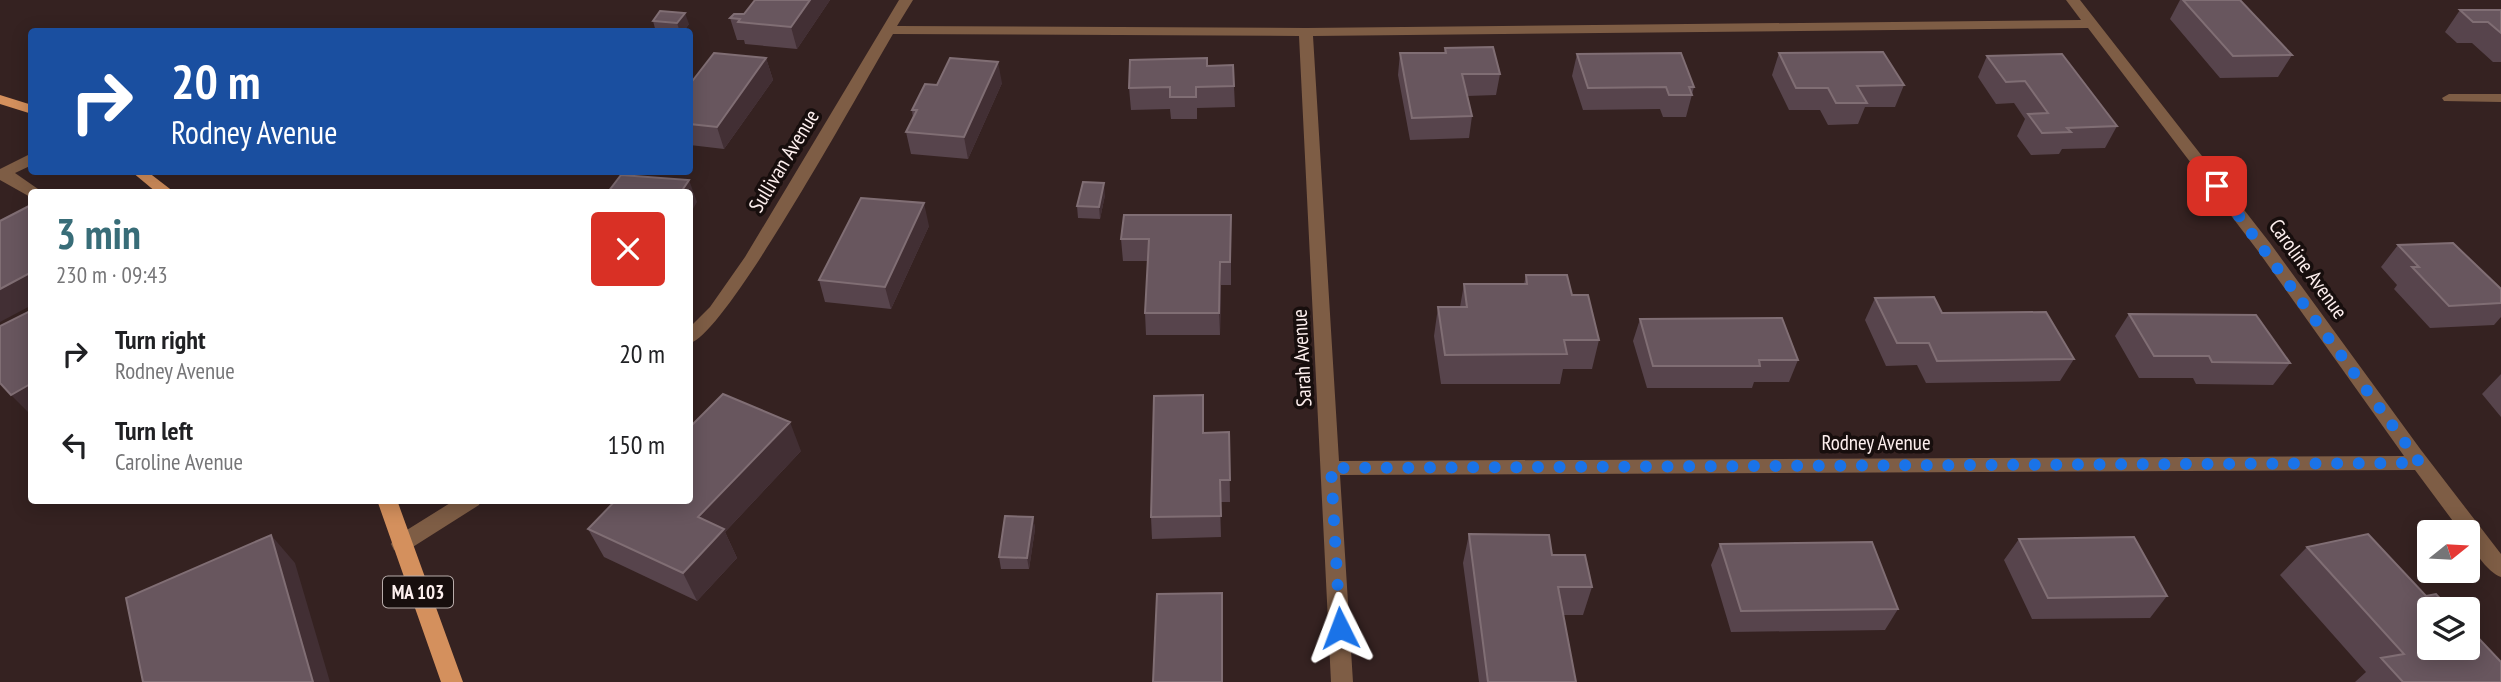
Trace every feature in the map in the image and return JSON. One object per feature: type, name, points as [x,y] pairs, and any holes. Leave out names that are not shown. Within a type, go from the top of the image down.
[{"type":"main road","points":[[0,99],[28,109]]},
{"type":"main road","points":[[143,175],[162,189]]},
{"type":"main road","name":"MA 103","points":[[388,504],[452,682]]},
{"type":"street","name":"Sullivan Avenue","points":[[693,334],[716,311],[751,261],[906,0]]},
{"type":"street","name":"Caroline Avenue","points":[[2073,0],[2264,247],[2420,463],[2501,569]]},
{"type":"street","points":[[888,30],[1306,32],[2092,24]]},
{"type":"street","name":"Sarah Avenue","points":[[1306,32],[1342,682]]},
{"type":"street","points":[[2449,98],[2501,98]]},
{"type":"street","points":[[2,174],[28,161]]},
{"type":"street","points":[[2,174],[28,190]]},
{"type":"street","name":"Rodney Avenue","points":[[1331,468],[2420,463]]},
{"type":"street","points":[[401,544],[466,504]]},
{"type":"building","points":[[755,0],[810,0],[791,27],[738,22],[740,19],[730,18],[734,14],[744,14]]},
{"type":"building","points":[[2183,0],[2240,0],[2292,55],[2233,56]]},
{"type":"building","points":[[2460,10],[2501,10],[2501,33],[2488,22],[2473,22]]},
{"type":"building","points":[[660,11],[685,13],[677,23],[653,21]]},
{"type":"building","points":[[1493,47],[1500,74],[1462,74],[1472,116],[1412,118],[1400,53],[1446,53],[1445,48]]},
{"type":"building","points":[[1883,52],[1904,85],[1857,86],[1867,103],[1836,103],[1828,88],[1796,88],[1779,53]]},
{"type":"building","points":[[714,53],[766,58],[717,127],[693,124],[693,80]]},
{"type":"building","points":[[1681,53],[1694,87],[1689,87],[1692,95],[1669,95],[1666,87],[1588,88],[1577,54]]},
{"type":"building","points":[[2062,54],[2117,126],[2067,128],[2071,132],[2042,133],[2028,114],[2048,113],[2025,81],[2006,82],[1987,56]]},
{"type":"building","points":[[950,58],[998,62],[964,137],[906,132],[917,110],[912,110],[925,84],[937,85]]},
{"type":"building","points":[[1207,58],[1207,66],[1233,65],[1234,86],[1196,87],[1196,97],[1170,97],[1170,87],[1129,88],[1130,60]]},
{"type":"building","points":[[621,175],[689,180],[683,189],[610,189]]},
{"type":"building","points":[[1083,182],[1104,183],[1099,207],[1077,206]]},
{"type":"building","points":[[861,198],[924,203],[885,287],[819,280]]},
{"type":"building","points":[[28,207],[28,274],[0,289],[0,221]]},
{"type":"building","points":[[1124,215],[1231,215],[1230,262],[1220,262],[1219,313],[1145,313],[1149,239],[1121,239]]},
{"type":"building","points":[[2453,243],[2501,289],[2501,303],[2449,306],[2412,267],[2419,267],[2398,245]]},
{"type":"building","points":[[1526,275],[1567,275],[1572,295],[1588,295],[1599,340],[1564,340],[1567,354],[1445,355],[1438,307],[1467,307],[1464,284],[1527,284]]},
{"type":"building","points":[[1934,297],[1942,313],[2046,312],[2074,359],[1937,361],[1929,343],[1897,343],[1875,298]]},
{"type":"building","points":[[28,312],[28,385],[11,395],[0,383],[0,326]]},
{"type":"building","points":[[2129,314],[2256,315],[2290,363],[2212,362],[2209,356],[2154,356]]},
{"type":"building","points":[[1782,318],[1798,360],[1759,360],[1760,366],[1653,366],[1640,319]]},
{"type":"building","points":[[723,394],[790,422],[698,517],[724,529],[683,573],[588,529],[612,504],[693,504],[693,424]]},
{"type":"building","points":[[1203,395],[1203,433],[1229,432],[1230,480],[1220,480],[1221,516],[1151,517],[1154,396]]},
{"type":"building","points":[[1005,516],[1033,517],[1027,558],[999,557]]},
{"type":"building","points":[[1469,534],[1549,535],[1552,555],[1585,555],[1592,587],[1558,587],[1576,682],[1488,682]]},
{"type":"building","points":[[2368,534],[2426,596],[2436,594],[2439,597],[2417,597],[2417,660],[2480,660],[2480,640],[2501,662],[2501,682],[2403,682],[2381,658],[2404,654],[2307,547]]},
{"type":"building","points":[[271,535],[313,682],[143,682],[126,598]]},
{"type":"building","points":[[2134,537],[2167,596],[2048,598],[2019,539]]},
{"type":"building","points":[[1872,542],[1898,609],[1741,611],[1720,544]]},
{"type":"building","points":[[1222,593],[1222,682],[1153,682],[1157,594]]},
{"type":"route","points":[[1340,628],[1331,468],[2420,463],[2217,186]]}]
